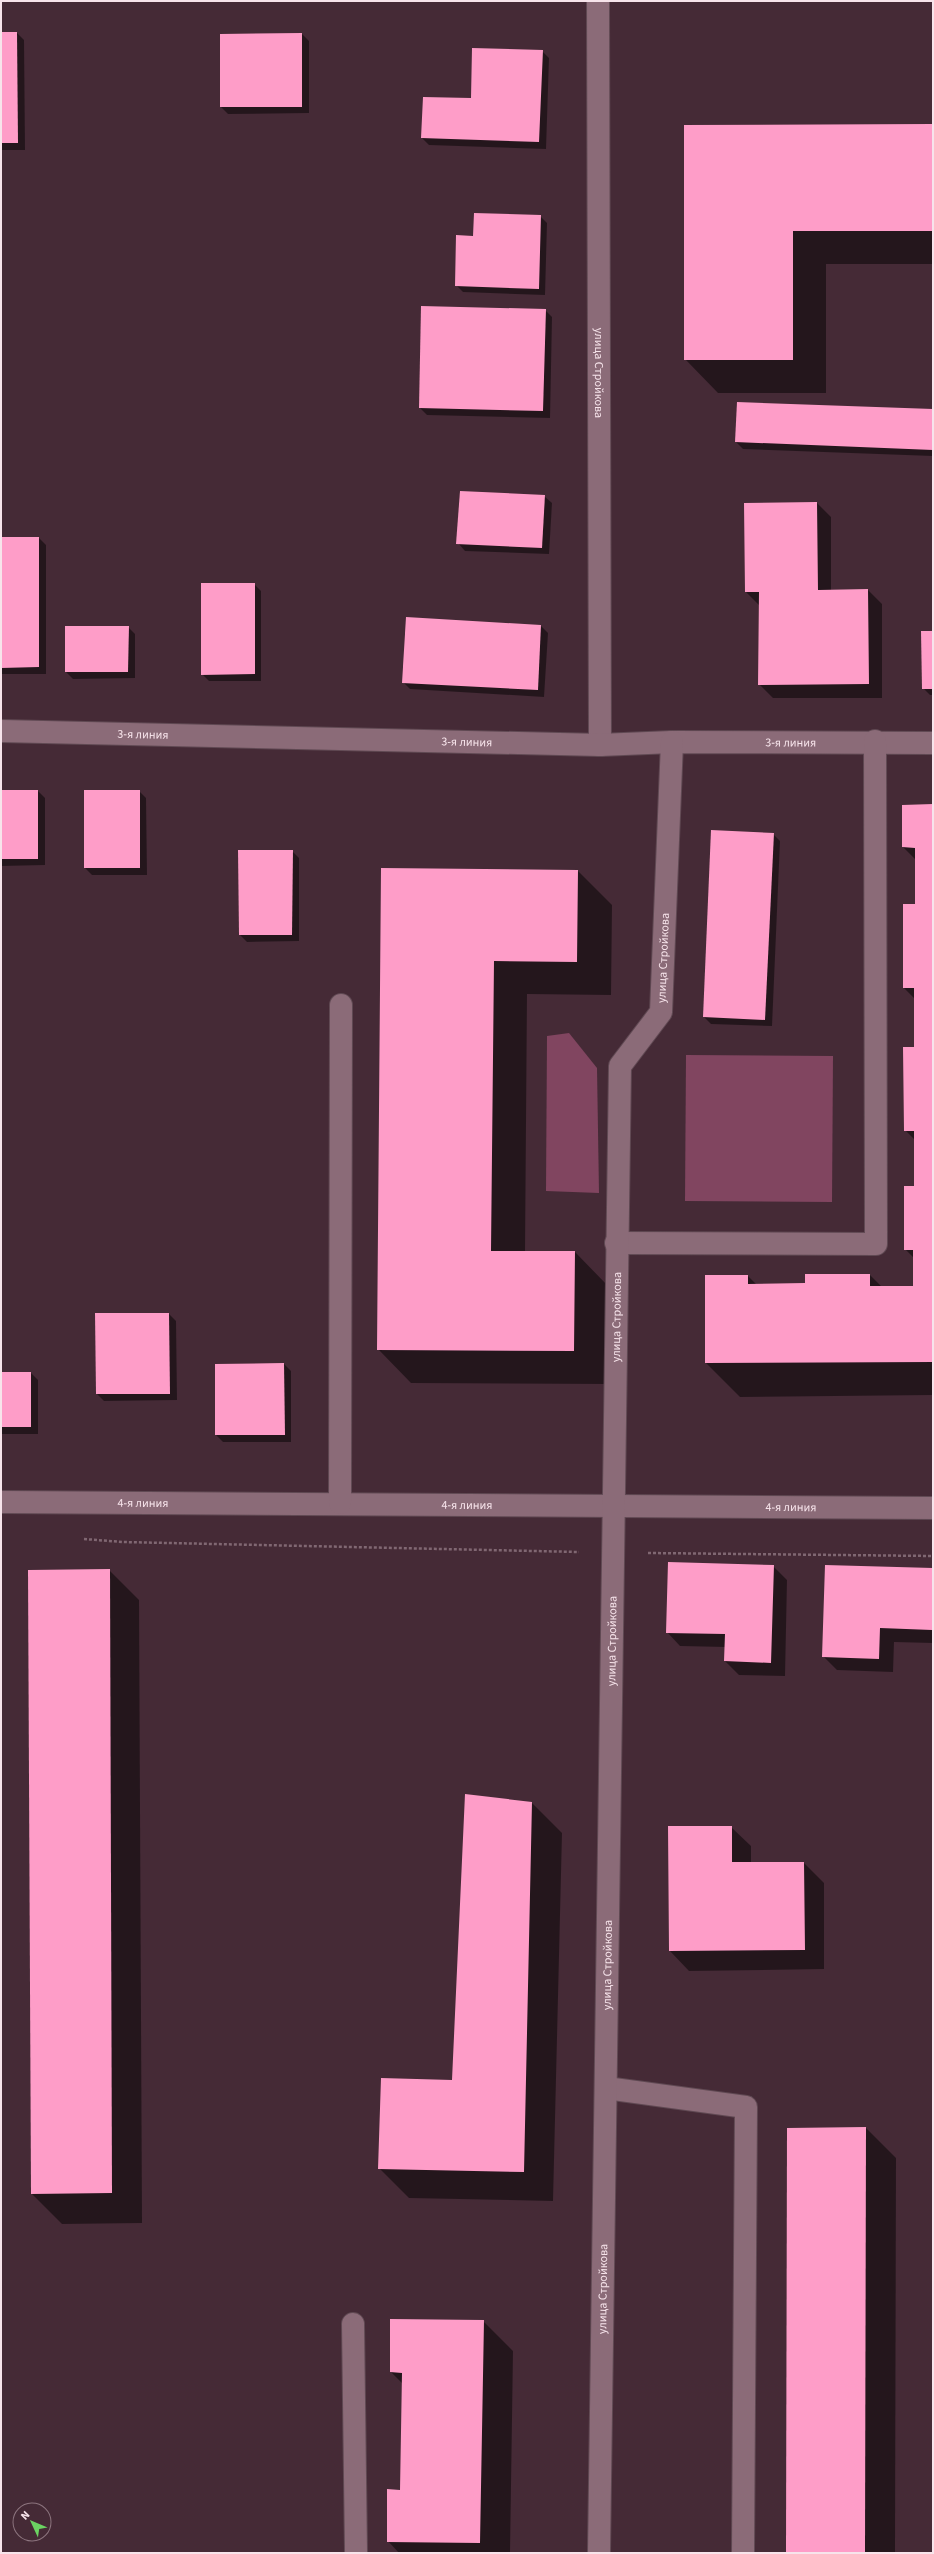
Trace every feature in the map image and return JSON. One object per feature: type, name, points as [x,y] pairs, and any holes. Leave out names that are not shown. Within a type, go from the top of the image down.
[{"type":"street","name":"улица Стройкова","points":[[598,1],[600,745]]},
{"type":"street","name":"3-я линия","points":[[1,731],[600,745],[672,742],[875,741],[933,743]]},
{"type":"street","points":[[616,1243],[876,1244],[875,741]]},
{"type":"street","name":"улица Стройкова","points":[[599,2553],[615,1552],[616,1243],[620,1066],[661,1012],[672,742]]},
{"type":"street","points":[[340,1503],[341,1005]]},
{"type":"street","name":"4-я линия","points":[[1,1502],[933,1508]]},
{"type":"street","points":[[606,2088],[746,2107],[743,2553]]},
{"type":"street","points":[[353,2324],[356,2553]]},
{"type":"path","points":[[123,1542],[615,1552],[933,1556]]},
{"type":"shaded area","points":[[569,1033],[597,1068],[599,1193],[546,1191],[547,1036]]},
{"type":"shaded area","points":[[686,1055],[833,1056],[832,1202],[685,1201]]},
{"type":"building","points":[[1,32],[17,32],[18,143],[1,143]]},
{"type":"building","points":[[302,33],[302,107],[220,107],[220,34]]},
{"type":"building","points":[[472,48],[543,50],[539,142],[421,138],[423,97],[471,98]]},
{"type":"building","points":[[933,124],[933,231],[793,231],[793,360],[684,360],[684,125]]},
{"type":"building","points":[[474,213],[541,215],[539,289],[455,286],[456,235],[473,236]]},
{"type":"building","points":[[421,306],[546,309],[543,411],[419,408]]},
{"type":"building","points":[[737,402],[933,409],[933,450],[735,442]]},
{"type":"building","points":[[460,491],[545,495],[542,548],[456,544]]},
{"type":"building","points":[[817,502],[818,590],[868,589],[869,684],[758,685],[759,592],[745,592],[744,503]]},
{"type":"building","points":[[1,537],[39,537],[39,667],[1,668]]},
{"type":"building","points":[[201,583],[255,583],[255,674],[201,675]]},
{"type":"building","points":[[406,617],[541,625],[538,690],[402,683]]},
{"type":"building","points":[[65,626],[129,626],[128,672],[65,672]]},
{"type":"building","points":[[921,631],[933,631],[933,689],[922,689]]},
{"type":"building","points":[[1,790],[38,790],[38,859],[1,859]]},
{"type":"building","points":[[84,790],[140,790],[140,868],[84,868]]},
{"type":"building","points":[[933,804],[933,1362],[705,1363],[705,1275],[748,1275],[748,1284],[805,1283],[805,1274],[870,1274],[870,1286],[913,1286],[913,1250],[904,1250],[904,1186],[914,1186],[914,1131],[904,1131],[903,1047],[914,1047],[914,988],[903,988],[903,904],[915,904],[915,848],[902,847],[902,805]]},
{"type":"building","points":[[711,830],[774,833],[765,1020],[703,1017]]},
{"type":"building","points":[[238,850],[293,850],[292,935],[239,935]]},
{"type":"building","points":[[381,868],[578,870],[577,962],[494,961],[491,1251],[575,1251],[574,1351],[377,1350]]},
{"type":"building","points":[[95,1313],[169,1313],[170,1394],[96,1394]]},
{"type":"building","points":[[284,1363],[285,1435],[215,1435],[215,1364]]},
{"type":"building","points":[[1,1372],[31,1372],[31,1427],[1,1427]]},
{"type":"building","points":[[668,1562],[774,1565],[771,1663],[724,1661],[725,1634],[666,1633]]},
{"type":"building","points":[[825,1565],[933,1568],[932,1630],[880,1628],[879,1659],[822,1657]]},
{"type":"building","points":[[110,1569],[112,2193],[31,2194],[28,1570]]},
{"type":"building","points":[[465,1794],[532,1802],[524,2172],[378,2169],[381,2078],[452,2080]]},
{"type":"building","points":[[668,1826],[732,1826],[732,1862],[804,1862],[805,1950],[669,1951]]},
{"type":"building","points":[[866,2127],[865,2553],[786,2553],[787,2128]]},
{"type":"building","points":[[390,2319],[484,2320],[480,2543],[387,2542],[387,2489],[400,2490],[402,2373],[390,2372]]}]
